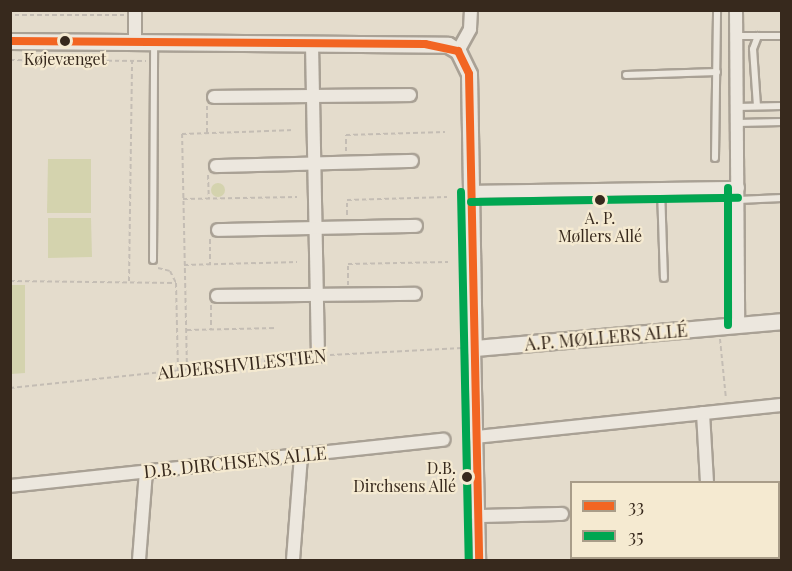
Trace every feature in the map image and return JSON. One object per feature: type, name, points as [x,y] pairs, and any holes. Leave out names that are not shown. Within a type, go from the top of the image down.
[{"type":"street","points":[[458,51],[470,29],[471,10]]},
{"type":"street","points":[[736,10],[738,325]]},
{"type":"street","points":[[135,13],[135,41]]},
{"type":"street","points":[[10,40],[425,44],[458,51]]},
{"type":"street","points":[[312,44],[318,356]]},
{"type":"street","points":[[458,51],[469,74],[479,561]]},
{"type":"street","points":[[214,97],[410,94]]},
{"type":"street","points":[[216,166],[412,161]]},
{"type":"street","points":[[471,192],[661,189],[738,194]]},
{"type":"street","points":[[218,230],[416,226]]},
{"type":"street","points":[[217,296],[415,294]]},
{"type":"street","name":"A.P. MØLLERS ALLÉ","points":[[474,348],[782,321]]},
{"type":"street","points":[[476,437],[782,405]]},
{"type":"street","points":[[703,413],[707,481]]},
{"type":"street","name":"D.B. DIRCHSENS ALLE","points":[[10,486],[444,440]]},
{"type":"street","points":[[293,561],[301,455]]},
{"type":"street","points":[[139,561],[146,472]]},
{"type":"street","points":[[478,516],[562,514]]},
{"type":"lane","points":[[715,158],[717,10]]},
{"type":"lane","points":[[736,36],[782,36]]},
{"type":"lane","points":[[757,106],[753,49],[758,36]]},
{"type":"lane","points":[[153,260],[154,41]]},
{"type":"lane","points":[[626,75],[717,72]]},
{"type":"lane","points":[[737,107],[782,106]]},
{"type":"lane","points":[[737,123],[782,122]]},
{"type":"lane","points":[[661,189],[664,278]]},
{"type":"lane","points":[[738,194],[782,198]]},
{"type":"path","points":[[15,15],[135,13]]},
{"type":"path","points":[[10,60],[154,61]]},
{"type":"path","points":[[129,281],[132,61]]},
{"type":"path","points":[[207,133],[207,98],[214,97]]},
{"type":"path","points":[[187,370],[182,134],[294,130]]},
{"type":"path","points":[[346,163],[346,135],[445,132]]},
{"type":"path","points":[[209,199],[208,166],[216,166]]},
{"type":"path","points":[[183,199],[297,196]]},
{"type":"path","points":[[348,227],[347,200],[447,197]]},
{"type":"path","points":[[210,264],[210,230],[218,230]]},
{"type":"path","points":[[153,260],[153,268],[170,270],[176,283],[178,371]]},
{"type":"path","points":[[184,265],[297,262]]},
{"type":"path","points":[[349,294],[348,264],[448,262]]},
{"type":"path","points":[[10,281],[176,283]]},
{"type":"path","points":[[212,330],[211,296],[217,296]]},
{"type":"path","points":[[718,327],[727,410]]},
{"type":"path","points":[[186,330],[277,328]]},
{"type":"path","name":"ALDERSHVILESTIEN","points":[[10,388],[318,356],[474,348]]},
{"type":"green space","points":[[48,159],[91,159],[91,213],[47,213]]},
{"type":"green space","points":[[218,183],[223,185],[225,190],[223,195],[218,197],[213,195],[211,190],[213,185]]},
{"type":"green space","points":[[48,218],[91,218],[92,257],[48,258]]},
{"type":"green space","points":[[11,285],[25,285],[25,373],[11,374]]},
{"type":"transit line","name":"33","points":[[10,41],[425,44],[458,51],[469,74],[479,560]]},
{"type":"transit line","name":"35","points":[[728,188],[728,325]]},
{"type":"transit line","name":"35","points":[[461,192],[469,560]]},
{"type":"transit line","name":"35","points":[[471,202],[738,198]]},
{"type":"place","name":"Køjevænget","points":[[65,41]]},
{"type":"place","name":"A. P. Møllers Allé","points":[[600,200]]},
{"type":"place","name":"D.B. Dirchsens Allé","points":[[467,477]]}]
